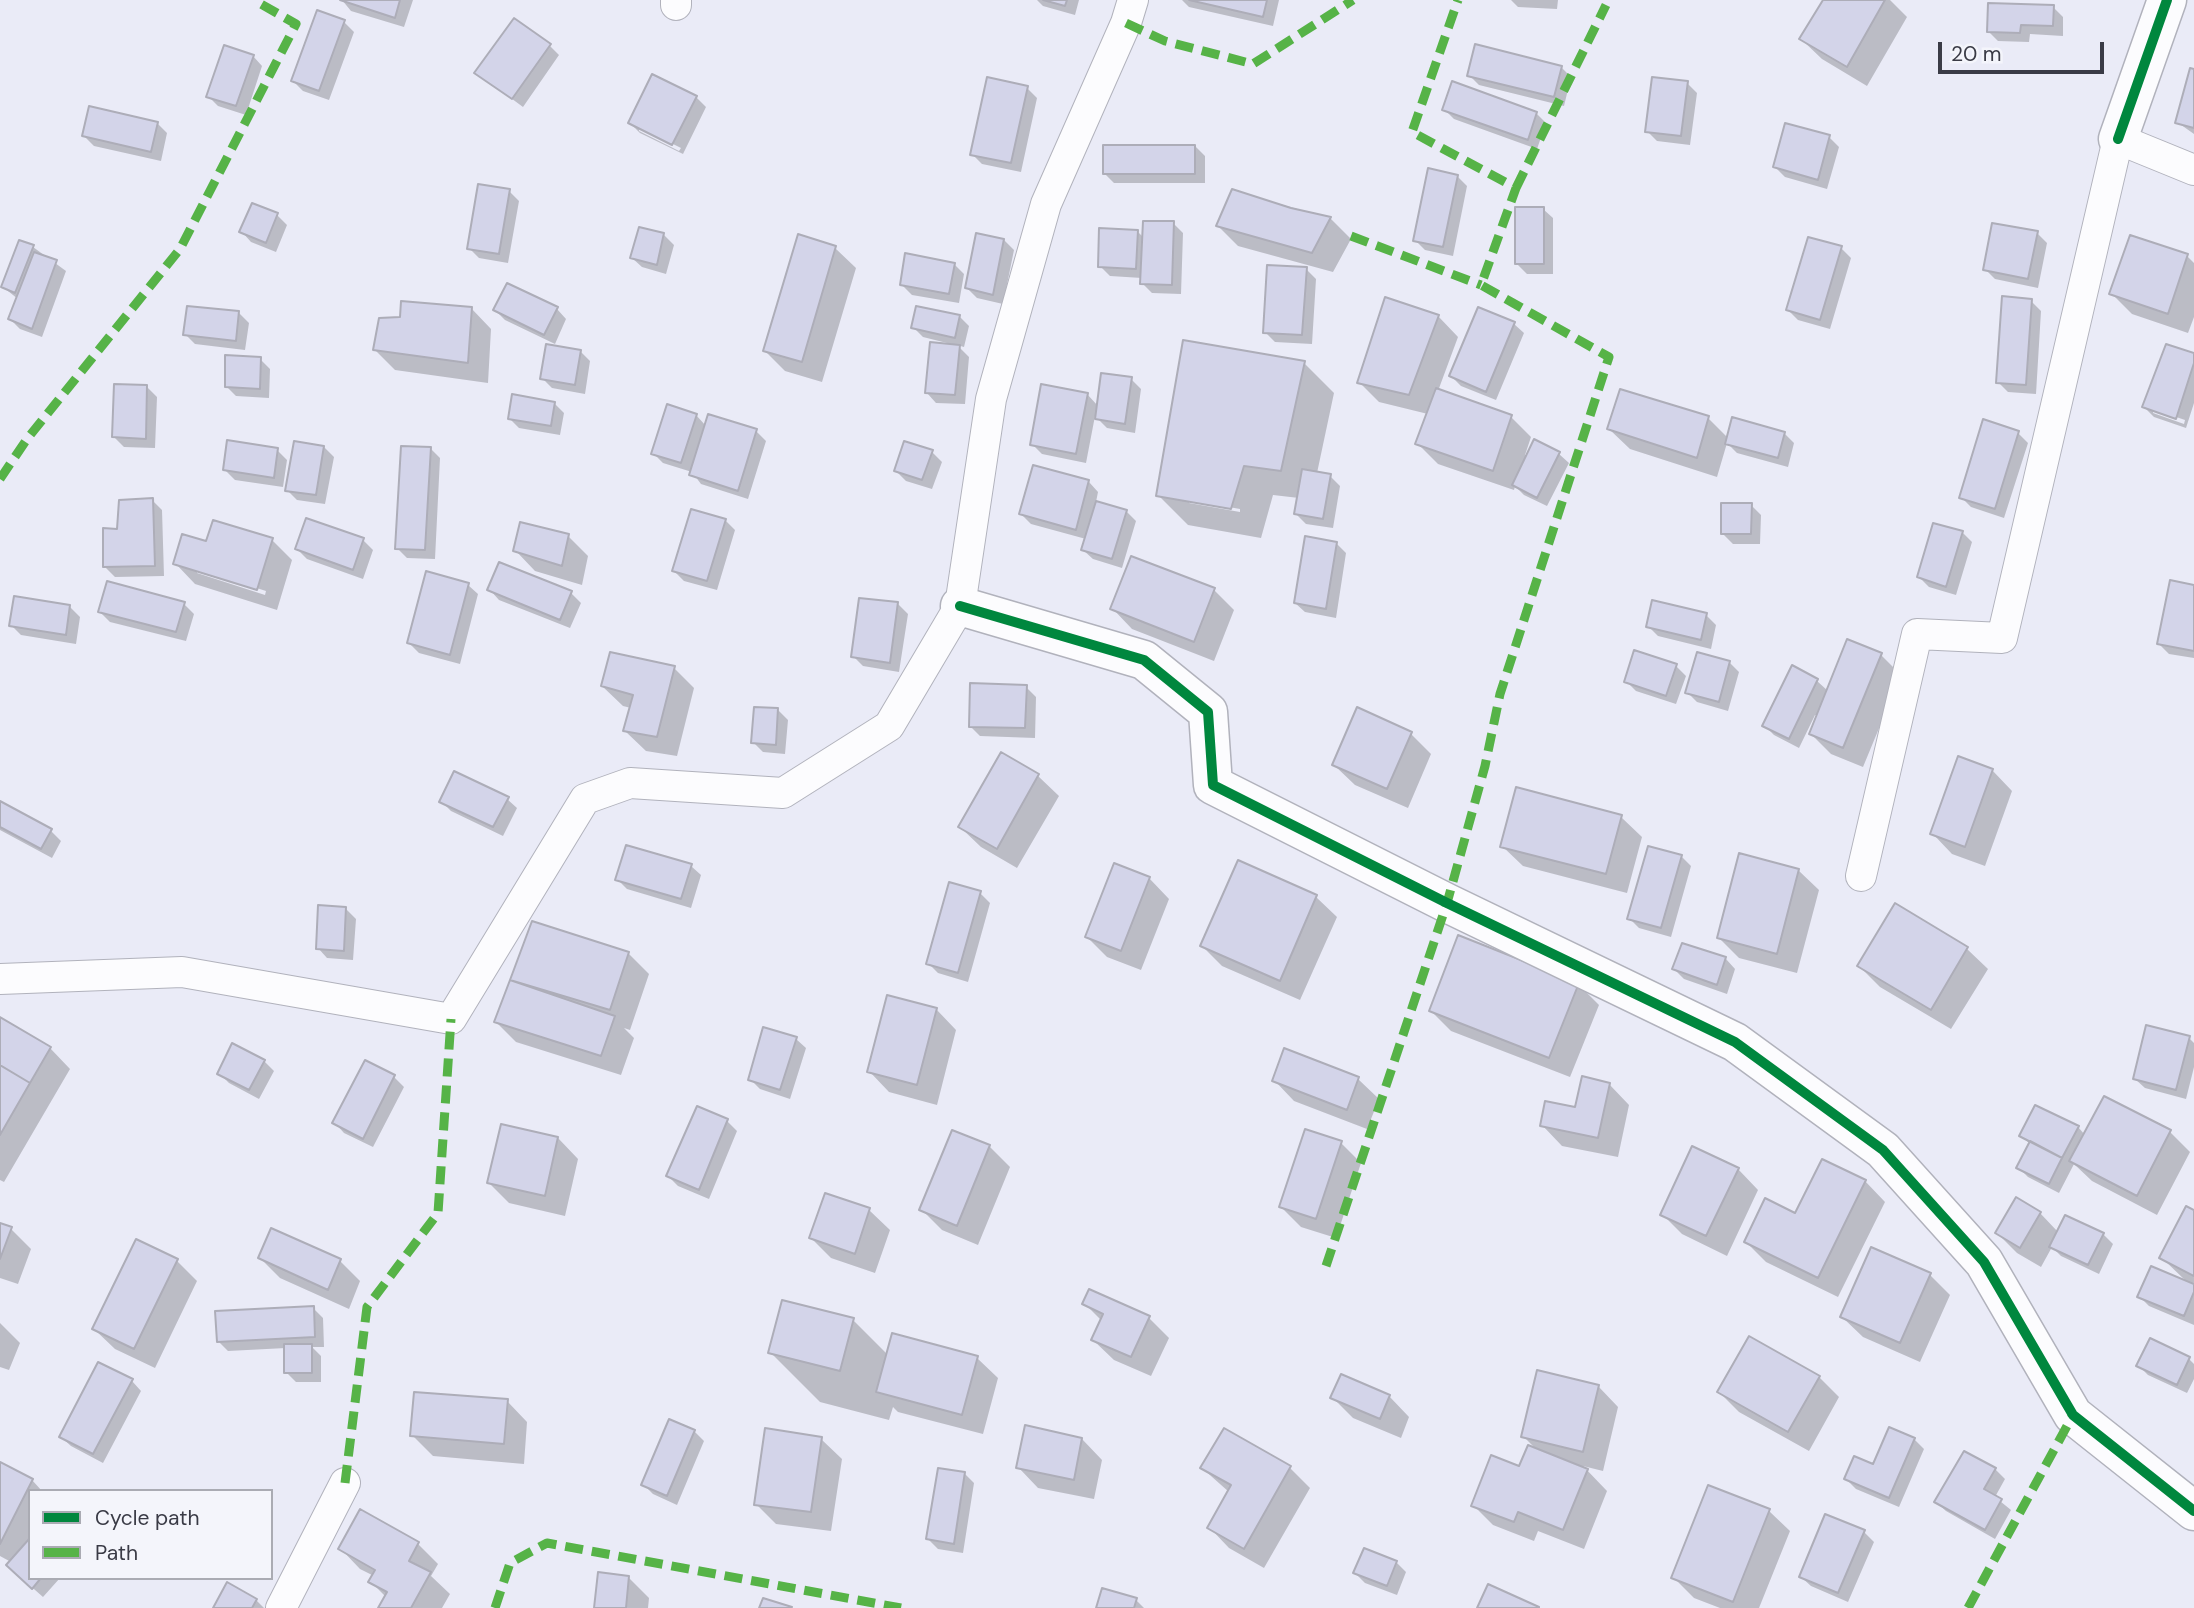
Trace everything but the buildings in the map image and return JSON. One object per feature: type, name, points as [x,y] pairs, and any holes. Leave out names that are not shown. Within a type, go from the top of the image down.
[{"type":"street","points":[[2118,139],[2167,0]]},
{"type":"street","points":[[960,606],[1144,660],[1208,712],[1213,785],[1746,1049],[1883,1150],[1984,1262],[2073,1415],[2194,1511]]},
{"type":"lane","points":[[0,979],[182,972],[451,1019],[585,799],[630,783],[783,793],[889,726],[960,606],[991,399],[1046,204],[1126,23],[1133,0]]},
{"type":"lane","points":[[1861,876],[1917,634],[2003,638],[2118,139],[2194,170]]},
{"type":"lane","points":[[281,1608],[345,1483]]},
{"type":"marked path","points":[[0,479],[27,439],[180,249],[296,24],[254,0]]},
{"type":"marked path","points":[[1126,23],[1165,41],[1253,64],[1353,0]]},
{"type":"marked path","points":[[1326,1266],[1447,903],[1485,766],[1500,694],[1609,357],[1481,285],[1516,188],[1412,132],[1458,0]]},
{"type":"marked path","points":[[1516,188],[1606,5]]},
{"type":"marked path","points":[[1351,236],[1481,285]]},
{"type":"marked path","points":[[345,1483],[367,1307],[438,1213],[451,1019]]},
{"type":"marked path","points":[[1968,1608],[2073,1415]]},
{"type":"marked path","points":[[495,1608],[510,1563],[547,1543],[901,1608]]},
{"type":"cycle path","points":[[2118,139],[2167,0]]},
{"type":"cycle path","points":[[960,606],[1144,660],[1208,712],[1213,785],[1447,903],[1735,1042],[1883,1150],[1984,1262],[2073,1415],[2194,1511]]}]
